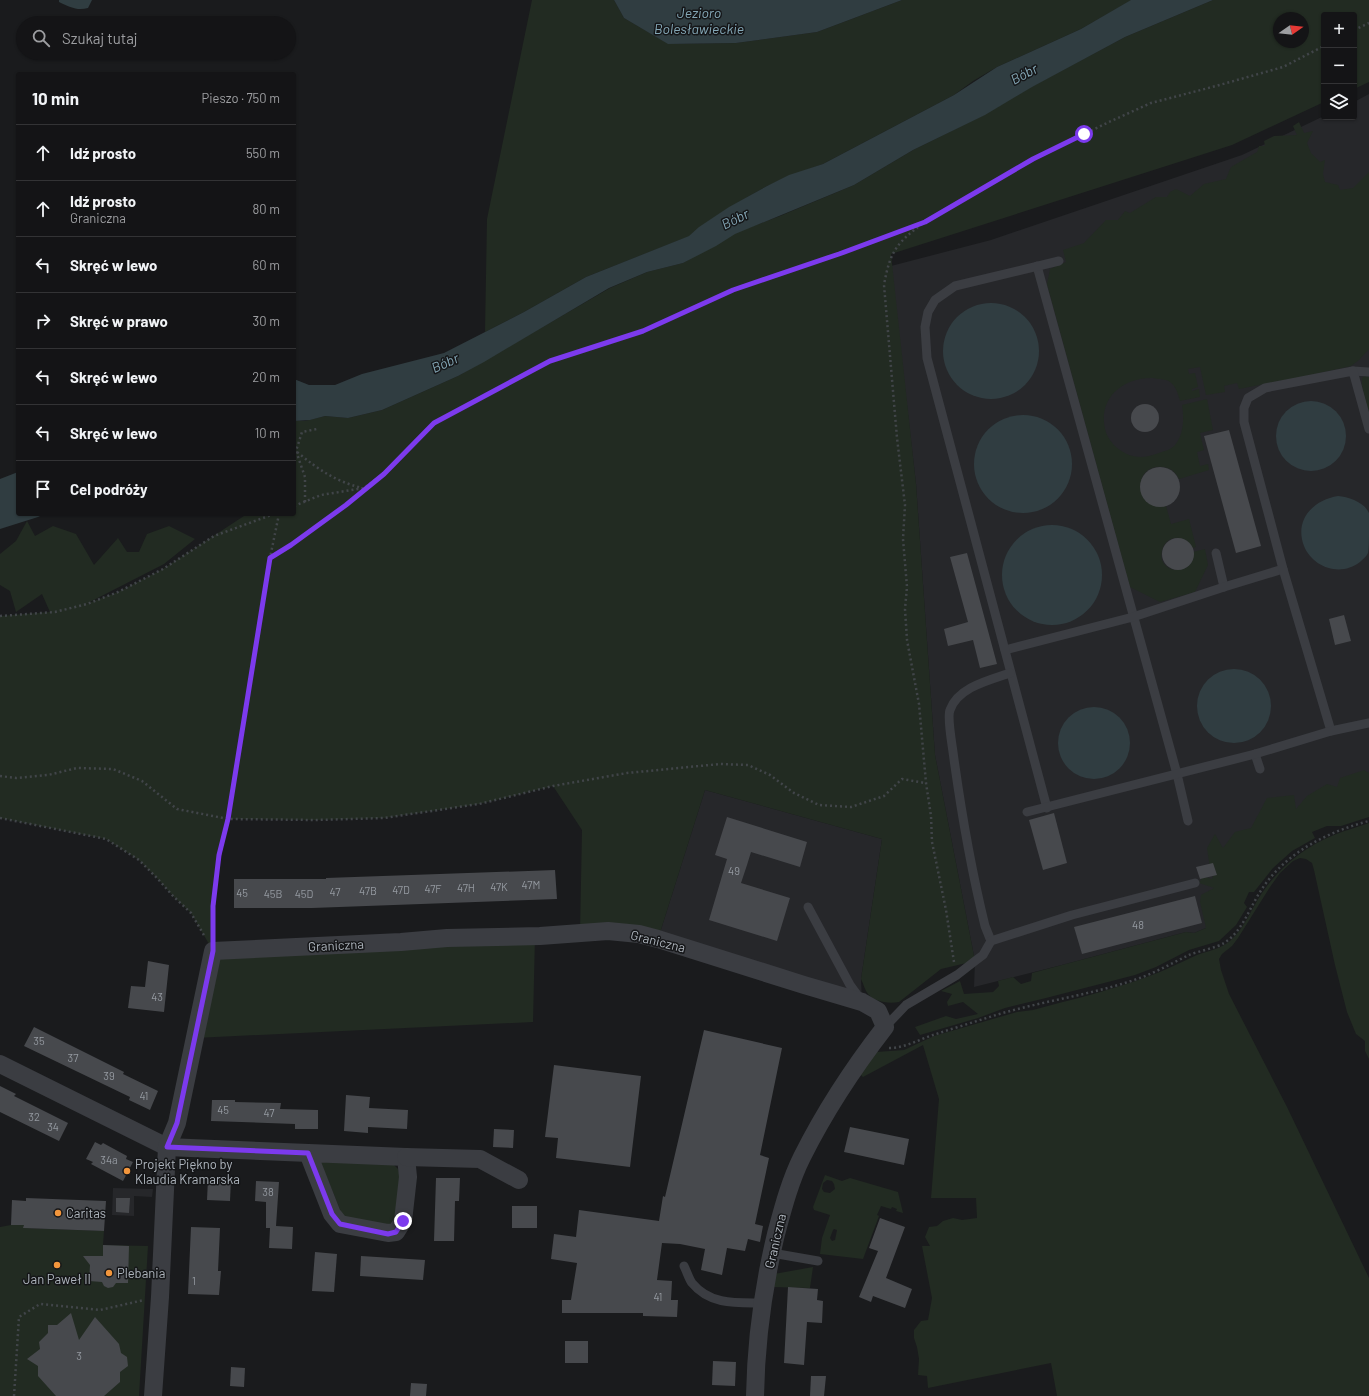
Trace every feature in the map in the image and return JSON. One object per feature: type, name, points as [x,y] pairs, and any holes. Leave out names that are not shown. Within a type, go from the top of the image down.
[{"type":"street","name":"Graniczna","points":[[213,951],[447,938],[540,936],[608,931],[639,934],[658,939],[862,1002],[878,1011],[885,1027],[843,1087],[802,1158],[784,1202],[762,1303],[756,1366],[755,1396]]},
{"type":"street","points":[[153,1396],[160,1297],[167,1147],[177,1123],[213,951]]},
{"type":"street","points":[[0,1064],[167,1147],[480,1159],[519,1180]]},
{"type":"street","points":[[308,1153],[332,1214],[340,1224],[388,1234],[396,1232],[403,1221],[408,1177],[406,1157]]},
{"type":"lane","points":[[1047,808],[927,358],[924,327],[928,312],[935,300],[955,286],[1059,261]]},
{"type":"lane","points":[[1037,266],[1177,774],[1188,821]]},
{"type":"lane","points":[[1331,731],[1283,569],[1244,422],[1244,408],[1248,398],[1265,388],[1353,371],[1369,372]]},
{"type":"lane","points":[[1353,371],[1369,429]]},
{"type":"lane","points":[[1216,553],[1224,587]]},
{"type":"lane","points":[[1005,650],[1133,617],[1283,569]]},
{"type":"lane","points":[[991,941],[983,920],[964,829],[949,710],[960,695],[979,684],[1010,673]]},
{"type":"lane","points":[[1028,812],[1255,754],[1331,731],[1369,723]]},
{"type":"lane","points":[[1255,754],[1260,769]]},
{"type":"lane","points":[[885,1027],[906,1005],[957,975],[983,955],[991,941],[1072,915],[1194,883]]},
{"type":"lane","points":[[808,907],[850,985],[862,1002]]},
{"type":"lane","points":[[772,1253],[818,1261]]},
{"type":"lane","points":[[684,1266],[691,1282],[701,1292],[716,1300],[731,1303],[762,1303]]},
{"type":"path","points":[[1357,29],[1369,23]]},
{"type":"path","points":[[957,975],[932,842],[931,816],[926,783],[919,704],[907,640],[907,587],[903,539],[904,505],[896,438],[884,285],[887,265],[893,251],[909,233],[925,222],[1033,159],[1151,103],[1283,67],[1321,48]]},
{"type":"path","points":[[270,558],[291,545],[335,513],[364,488],[384,474],[434,423],[550,361],[643,331],[733,290],[839,254],[925,222]]},
{"type":"path","points":[[305,502],[305,477],[296,451],[302,432],[317,429]]},
{"type":"path","points":[[296,451],[330,476],[346,484],[364,488]]},
{"type":"path","points":[[296,505],[322,495],[364,488]]},
{"type":"path","points":[[0,616],[55,612],[87,604],[118,592],[163,569],[214,536],[269,516]]},
{"type":"path","points":[[213,951],[213,906],[219,855],[228,819],[270,558],[279,516]]},
{"type":"path","points":[[0,776],[16,778],[48,775],[77,768],[113,769],[142,781],[177,808],[228,819],[316,820],[384,818],[479,804],[553,786],[627,773],[720,764],[748,765],[770,776],[794,793],[819,805],[851,807],[884,796],[902,779],[926,783]]},
{"type":"path","points":[[0,818],[69,833],[106,839],[139,860],[158,878],[173,896],[191,913],[213,951]]},
{"type":"path","points":[[869,1048],[900,1048],[930,1036],[998,1014],[1092,992],[1138,979],[1190,955],[1224,943],[1240,928],[1260,891],[1274,873],[1291,857],[1326,836],[1342,829],[1369,821]]},
{"type":"path","points":[[14,1396],[19,1317],[40,1304],[100,1310],[148,1299]]},
{"type":"shaded area","points":[[532,0],[614,0],[624,18],[669,44],[736,43],[817,32],[902,0],[1132,0],[1081,29],[997,67],[973,81],[954,95],[823,164],[767,186],[730,207],[690,236],[586,277],[485,332],[487,219]]},
{"type":"shaded area","points":[[1213,0],[1369,0],[1369,82],[1357,88],[1357,12],[1321,12],[1321,103],[1232,145],[891,254],[916,484],[935,755],[975,961],[941,969],[899,1002],[890,1003],[872,998],[866,991],[861,979],[882,839],[705,790],[658,939],[580,933],[582,830],[553,786],[479,804],[384,818],[316,820],[228,819],[219,855],[213,906],[213,951],[191,913],[139,860],[106,839],[0,818],[0,616],[50,612],[42,594],[16,612],[10,591],[0,585],[0,554],[16,541],[27,521],[35,536],[53,526],[76,534],[94,565],[118,538],[127,552],[139,552],[147,534],[169,526],[195,539],[164,564],[86,604],[118,592],[163,569],[244,516],[296,516],[296,421],[305,421],[325,416],[348,418],[382,410],[458,376],[610,288],[647,272],[683,263],[734,233],[780,216],[854,185],[913,150],[984,115],[1031,87],[1125,37]]},
{"type":"shaded area","points":[[1369,94],[1369,803],[1318,814],[1206,928],[1194,933],[1186,932],[974,987],[975,961],[935,755],[916,484],[891,266],[991,240],[1242,155],[1321,117],[1321,120],[1357,120],[1357,100]]},
{"type":"shaded area","points":[[1299,122],[1304,133],[1313,131],[1307,143],[1311,153],[1320,162],[1325,160],[1323,174],[1325,182],[1338,185],[1340,190],[1353,188],[1369,172],[1369,349],[1351,366],[1239,389],[1237,383],[1224,386],[1225,392],[1206,395],[1200,367],[1188,369],[1189,374],[1195,373],[1198,387],[1192,389],[1192,391],[1199,389],[1200,397],[1180,401],[1174,386],[1169,381],[1153,378],[1132,381],[1115,392],[1109,399],[1105,408],[1104,418],[1107,435],[1118,449],[1129,455],[1141,457],[1173,447],[1178,441],[1182,431],[1182,405],[1207,399],[1213,430],[1200,433],[1204,450],[1197,452],[1200,466],[1208,464],[1209,470],[1179,479],[1174,472],[1168,468],[1152,468],[1142,479],[1140,487],[1142,495],[1147,502],[1155,506],[1166,506],[1171,524],[1189,519],[1196,547],[1192,548],[1188,542],[1179,538],[1169,540],[1164,545],[1162,551],[1162,559],[1165,565],[1176,570],[1182,569],[1188,566],[1192,560],[1193,552],[1205,549],[1208,565],[1195,592],[1160,602],[1130,587],[1047,284],[1050,269],[1066,262],[1063,250],[1084,243],[1106,220],[1118,220],[1125,211],[1130,213],[1156,197],[1167,197],[1170,192],[1176,189],[1190,196],[1204,184],[1226,179],[1231,167],[1257,152],[1259,146],[1265,146],[1264,141],[1274,136],[1297,135],[1293,126]]},
{"type":"shaded area","points":[[1364,376],[1369,377],[1369,415],[1362,386],[1362,378]]},
{"type":"shaded area","points":[[1364,770],[1369,773],[1369,817],[1341,826],[1327,826],[1312,832],[1315,838],[1292,851],[1273,868],[1254,892],[1249,892],[1244,903],[1247,907],[1236,925],[1219,941],[1189,950],[1156,967],[1135,975],[1005,1008],[978,1018],[920,1035],[915,1027],[946,1016],[956,1019],[978,1014],[963,1002],[948,1006],[947,1002],[952,994],[941,991],[960,981],[964,994],[993,992],[999,986],[998,981],[1013,977],[1021,984],[1031,981],[1032,973],[1186,932],[1194,933],[1206,928],[1200,902],[1201,895],[1214,888],[1199,883],[1203,876],[1212,879],[1214,872],[1210,868],[1207,848],[1215,834],[1223,848],[1235,832],[1251,828],[1267,798],[1294,795],[1296,809],[1307,796],[1327,784],[1337,787],[1340,778]]},
{"type":"shaded area","points":[[705,790],[882,839],[861,979],[862,1002],[658,939]]},
{"type":"shaded area","points":[[1369,823],[1369,1059],[1365,1051],[1365,1041],[1356,1034],[1347,1012],[1314,870],[1312,863],[1306,859],[1300,858],[1293,861],[1280,873],[1238,938],[1219,959],[1229,994],[1287,1107],[1369,1278],[1369,1396],[1057,1396],[1051,1363],[928,1388],[927,1376],[918,1375],[919,1359],[914,1338],[914,1330],[921,1321],[928,1320],[932,1298],[922,1246],[930,1246],[925,1237],[929,1227],[937,1226],[943,1221],[953,1218],[962,1220],[977,1218],[976,1198],[931,1198],[939,1099],[923,1045],[863,1077],[860,1074],[876,1052],[904,1050],[934,1036],[1017,1012],[1033,1010],[1117,987],[1151,976],[1197,955],[1214,950],[1230,941],[1235,936],[1269,884],[1276,875],[1294,859],[1313,845],[1323,840]]},
{"type":"shaded area","points":[[535,936],[533,1022],[195,1038],[213,951]]},
{"type":"shaded area","points":[[322,1160],[394,1165],[398,1169],[400,1175],[398,1215],[391,1225],[343,1217],[321,1163]]},
{"type":"shaded area","points":[[825,1175],[842,1181],[850,1178],[898,1192],[903,1213],[896,1211],[897,1209],[892,1207],[891,1209],[881,1206],[877,1215],[879,1216],[863,1259],[820,1254],[822,1238],[830,1215],[814,1210],[813,1207]],"holes":[[[827,1180],[832,1181],[834,1184],[835,1189],[830,1193],[824,1192],[822,1189],[823,1183]],[[834,1229],[837,1230],[835,1240],[832,1241],[830,1238]]]},
{"type":"shaded area","points":[[113,1188],[153,1189],[152,1197],[134,1196],[134,1216],[112,1215]]},
{"type":"shaded area","points":[[24,1225],[24,1228],[104,1231],[103,1245],[148,1246],[139,1396],[0,1396],[0,1227]]},
{"type":"shaded area","points":[[813,1267],[810,1288],[772,1287],[774,1274]]},
{"type":"water","points":[[59,0],[92,0],[88,8],[80,9],[59,2]]},
{"type":"water","name":"Jezioro Bolesławieckie","points":[[614,0],[902,0],[817,32],[736,43],[668,44],[624,18]]},
{"type":"water","name":"Bóbr","points":[[1131,0],[1213,0],[1125,37],[1032,87],[985,115],[913,150],[854,185],[735,234],[716,246],[683,263],[647,272],[609,288],[458,376],[382,410],[348,418],[325,416],[310,420],[296,421],[296,380],[309,385],[335,385],[362,374],[444,353],[524,312],[586,277],[689,236],[699,227],[729,207],[767,186],[789,175],[823,164],[954,95],[997,67],[1081,29]]},
{"type":"water","points":[[991,303],[1010,306],[1025,317],[1036,332],[1039,351],[1036,370],[1025,385],[1010,396],[991,399],[972,396],[957,385],[946,370],[943,351],[946,332],[957,317],[972,306]]},
{"type":"water","points":[[1311,401],[1324,404],[1336,411],[1343,423],[1346,436],[1343,449],[1336,461],[1324,468],[1311,471],[1298,468],[1286,461],[1279,449],[1276,436],[1279,423],[1286,411],[1298,404]]},
{"type":"water","points":[[1023,415],[1042,419],[1057,430],[1068,445],[1072,464],[1068,483],[1057,498],[1042,509],[1023,513],[1004,509],[989,498],[978,483],[974,464],[978,445],[989,430],[1004,419]]},
{"type":"water","points":[[16,473],[16,516],[40,516],[0,529],[0,479]]},
{"type":"water","points":[[1338,496],[1360,503],[1369,513],[1368,553],[1353,567],[1344,569],[1328,568],[1314,560],[1308,554],[1302,537],[1304,520],[1308,513],[1321,502]]},
{"type":"water","points":[[1052,525],[1062,526],[1080,533],[1094,547],[1101,565],[1101,585],[1094,603],[1080,617],[1062,624],[1052,625],[1042,624],[1024,617],[1010,603],[1003,585],[1002,575],[1003,565],[1010,547],[1024,533],[1042,526]]},
{"type":"water","points":[[1234,669],[1255,675],[1265,685],[1271,706],[1265,727],[1255,737],[1234,743],[1213,737],[1203,727],[1197,706],[1203,685],[1213,675]]},
{"type":"water","points":[[1094,707],[1108,710],[1120,717],[1127,729],[1130,743],[1127,757],[1120,769],[1108,776],[1094,779],[1080,776],[1068,769],[1061,757],[1058,743],[1061,729],[1068,717],[1080,710]]},
{"type":"building","points":[[1145,404],[1155,408],[1159,418],[1155,428],[1145,432],[1135,428],[1131,418],[1135,408]]},
{"type":"building","points":[[1229,430],[1261,546],[1236,553],[1204,436]]},
{"type":"building","points":[[1164,467],[1171,470],[1177,476],[1180,487],[1179,495],[1171,504],[1164,507],[1156,507],[1149,504],[1141,495],[1140,483],[1143,476],[1152,468]]},
{"type":"building","points":[[1175,538],[1181,538],[1191,545],[1194,554],[1193,560],[1187,567],[1181,570],[1175,570],[1165,563],[1162,557],[1162,551],[1169,541]]},
{"type":"building","points":[[967,553],[997,664],[980,668],[973,640],[948,646],[944,629],[968,622],[950,557]]},
{"type":"building","points":[[1344,615],[1351,641],[1335,645],[1329,619]]},
{"type":"building","points":[[1054,813],[1067,863],[1043,870],[1029,820]]},
{"type":"building","points":[[727,817],[807,842],[800,867],[751,852],[741,883],[790,898],[777,941],[709,920],[727,859],[715,855]]},
{"type":"building","points":[[1213,863],[1217,875],[1200,879],[1196,867]]},
{"type":"building","points":[[555,870],[557,899],[312,908],[234,908],[234,879],[326,879]]},
{"type":"building","points":[[1195,896],[1202,923],[1082,954],[1074,927]]},
{"type":"building","points":[[148,961],[169,965],[164,1012],[128,1008],[131,986],[145,987]]},
{"type":"building","points":[[34,1027],[124,1072],[123,1074],[158,1091],[150,1110],[129,1100],[130,1097],[24,1046]]},
{"type":"building","points":[[704,1030],[782,1048],[760,1155],[769,1158],[755,1224],[763,1226],[760,1242],[748,1239],[745,1251],[727,1248],[722,1275],[701,1270],[705,1249],[680,1244],[662,1243],[657,1280],[672,1281],[671,1300],[678,1300],[677,1317],[643,1316],[643,1313],[562,1313],[562,1300],[571,1300],[577,1263],[551,1259],[554,1234],[576,1237],[579,1210],[659,1221],[663,1196],[665,1197]]},
{"type":"building","points":[[554,1065],[641,1076],[630,1167],[556,1158],[558,1138],[545,1137]]},
{"type":"building","points":[[0,1086],[16,1094],[14,1096],[68,1123],[59,1141],[0,1112]]},
{"type":"building","points":[[346,1095],[370,1097],[369,1108],[408,1110],[407,1129],[368,1127],[368,1133],[344,1131]]},
{"type":"building","points":[[212,1100],[281,1103],[280,1109],[318,1110],[318,1129],[295,1129],[295,1124],[211,1121]]},
{"type":"building","points":[[850,1127],[909,1139],[904,1165],[844,1152]]},
{"type":"building","points":[[494,1129],[514,1130],[513,1148],[493,1147]]},
{"type":"building","points":[[95,1142],[101,1145],[103,1143],[127,1156],[126,1159],[133,1162],[123,1181],[91,1164],[93,1162],[86,1159]]},
{"type":"building","points":[[436,1178],[460,1178],[459,1201],[455,1201],[454,1241],[434,1241]]},
{"type":"building","points":[[208,1179],[231,1179],[230,1201],[207,1200]]},
{"type":"building","points":[[256,1181],[279,1182],[276,1226],[293,1227],[292,1249],[269,1248],[270,1228],[266,1228],[266,1202],[255,1201]]},
{"type":"building","name":"Caritas","points":[[26,1198],[106,1201],[104,1231],[23,1228],[24,1225],[11,1225],[12,1200],[26,1201]]},
{"type":"building","points":[[116,1198],[130,1198],[129,1213],[116,1212]]},
{"type":"building","points":[[512,1206],[537,1206],[537,1228],[512,1228]]},
{"type":"building","points":[[880,1218],[905,1227],[886,1278],[912,1289],[905,1308],[873,1296],[871,1302],[859,1297],[878,1251],[869,1248]]},
{"type":"building","points":[[191,1227],[220,1228],[218,1271],[221,1271],[219,1295],[188,1294]]},
{"type":"building","name":"Plebania","points":[[103,1245],[129,1246],[128,1283],[116,1283],[113,1287],[108,1288],[104,1286],[102,1282],[89,1281],[90,1265],[83,1256],[103,1256]]},
{"type":"building","points":[[315,1252],[337,1254],[334,1292],[312,1291]]},
{"type":"building","points":[[361,1256],[425,1260],[423,1280],[360,1276]]},
{"type":"building","points":[[788,1287],[818,1289],[817,1300],[823,1301],[822,1323],[807,1322],[804,1365],[784,1363]]},
{"type":"building","points":[[71,1313],[79,1340],[95,1317],[119,1344],[121,1353],[127,1357],[128,1366],[120,1372],[120,1382],[104,1396],[56,1396],[38,1376],[38,1366],[27,1359],[40,1349],[39,1342],[48,1333],[48,1325],[57,1325]]},
{"type":"building","points":[[565,1341],[588,1341],[588,1363],[565,1363]]},
{"type":"building","points":[[713,1361],[736,1362],[735,1386],[712,1385]]},
{"type":"building","points":[[231,1367],[245,1368],[244,1387],[230,1386]]},
{"type":"building","points":[[811,1376],[826,1376],[824,1396],[810,1396]]},
{"type":"building","points":[[411,1383],[427,1384],[426,1396],[410,1396]]},
{"type":"place","name":"Projekt Piękno by Klaudia Kramarska","points":[[127,1171]]},
{"type":"place","name":"Caritas","points":[[58,1213]]},
{"type":"place","name":"Jan Paweł II","points":[[57,1265]]},
{"type":"place","name":"Plebania","points":[[109,1273]]},
{"type":"route","points":[[403,1221],[396,1232],[388,1234],[340,1224],[332,1214],[308,1153],[167,1147],[177,1123],[213,951],[213,906],[219,855],[228,819],[270,558],[291,545],[346,505],[364,488],[384,474],[434,423],[550,361],[643,331],[733,290],[839,254],[925,222],[1033,159],[1084,134]]}]
